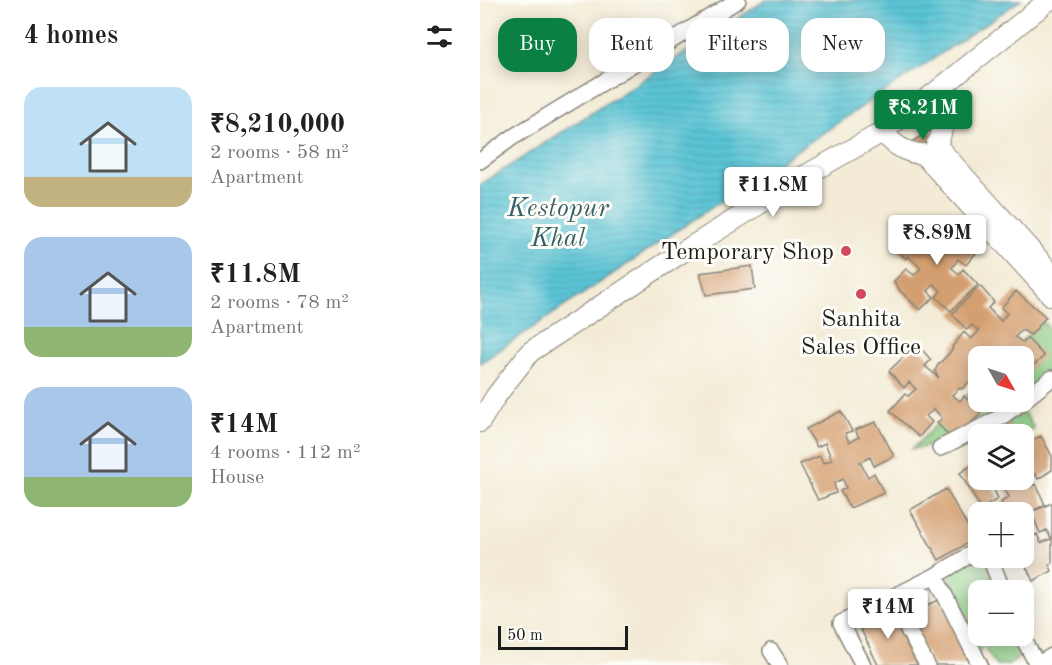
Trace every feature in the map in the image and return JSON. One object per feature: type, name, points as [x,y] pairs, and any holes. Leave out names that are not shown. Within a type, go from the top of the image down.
[{"type":"street","points":[[480,161],[513,137],[738,0]]},
{"type":"street","points":[[480,422],[496,396],[530,352],[681,253],[806,175],[882,132],[932,95],[1049,0]]},
{"type":"street","points":[[932,95],[943,126],[942,135],[936,145],[1052,274]]},
{"type":"street","points":[[882,132],[901,149],[910,153],[923,154],[1052,296]]},
{"type":"street","points":[[1034,392],[1052,378]]},
{"type":"street","points":[[940,447],[1008,412]]},
{"type":"street","points":[[863,665],[841,623],[935,576],[968,556]]},
{"type":"street","points":[[935,576],[980,665]]},
{"type":"street","points":[[891,598],[927,665]]},
{"type":"street","points":[[1027,646],[1036,665],[1052,656]]},
{"type":"street","points":[[771,651],[780,665]]},
{"type":"green space","points":[[1042,321],[1052,332],[1052,370],[1034,385],[1034,346],[1016,346]]},
{"type":"green space","points":[[968,394],[968,412],[996,412],[978,424],[968,424],[968,429],[951,438],[912,449]]},
{"type":"green space","points":[[1025,413],[1031,424],[1009,424],[1007,420]]},
{"type":"green space","points":[[968,562],[968,568],[988,568],[993,580],[968,580],[968,618],[947,571]]},
{"type":"green space","points":[[964,621],[968,622],[968,634]]},
{"type":"green space","points":[[972,646],[981,646],[981,650],[975,656]]},
{"type":"green space","points":[[984,646],[1021,646],[1024,654],[1008,665],[996,665]]},
{"type":"water","name":"Kestopur Khal","points":[[766,0],[1021,0],[480,363],[480,185],[655,72],[674,72],[674,60],[686,52],[686,72],[789,72],[789,18],[738,18]]},
{"type":"building","points":[[930,130],[933,134],[933,142],[922,149],[907,145]]},
{"type":"building","points":[[921,222],[934,235],[927,240],[938,249],[943,243],[937,238],[948,223],[955,228],[958,224],[981,247],[966,265],[958,259],[952,268],[959,274],[963,269],[978,285],[951,311],[936,297],[941,291],[934,284],[928,291],[934,297],[920,310],[900,291],[894,281],[906,269],[914,275],[921,268],[908,256],[906,259],[894,247]]},
{"type":"building","points":[[752,266],[755,289],[706,295],[700,273]]},
{"type":"building","points":[[980,286],[994,302],[988,308],[1001,321],[1007,313],[1001,308],[1016,291],[1046,317],[1031,335],[1022,330],[1015,337],[1023,343],[1027,338],[1044,356],[1034,365],[1034,346],[968,346],[968,383],[952,395],[960,401],[964,396],[968,400],[968,412],[981,414],[952,439],[937,423],[942,418],[934,409],[926,416],[932,422],[919,437],[890,411],[905,394],[908,396],[916,389],[909,382],[904,388],[889,371],[917,344],[931,360],[925,366],[939,378],[935,371],[938,365],[953,349],[952,347],[964,332],[971,339],[979,331],[972,325],[967,330],[952,314]]},
{"type":"building","points":[[841,411],[852,431],[845,433],[849,442],[859,437],[855,430],[876,422],[894,456],[874,466],[870,457],[860,462],[868,477],[874,473],[884,493],[850,508],[840,491],[846,488],[843,479],[834,483],[836,493],[818,500],[800,464],[820,456],[823,463],[832,460],[825,443],[817,447],[806,429]]},
{"type":"building","points":[[1006,419],[1008,424],[996,424]]},
{"type":"building","points":[[1041,436],[1052,456],[1052,470],[1038,479],[1034,474],[1034,440]]},
{"type":"building","points":[[968,468],[968,487],[960,473]]},
{"type":"building","points":[[1036,484],[1045,505],[1034,510],[1034,502],[1001,502],[1009,497],[1005,490],[1034,490]]},
{"type":"building","points":[[946,489],[968,527],[968,543],[939,560],[910,510]]},
{"type":"building","points":[[970,490],[994,490],[998,499],[993,502],[977,502]]},
{"type":"building","points":[[1052,503],[1052,563],[1049,564],[1052,571],[1034,580],[1027,568],[1034,568],[1034,535],[1037,534],[1041,543],[1051,539],[1047,530],[1040,533],[1034,519],[1034,511]]},
{"type":"building","points":[[942,599],[973,663],[933,665],[905,614]]},
{"type":"building","points":[[891,607],[921,665],[878,665],[858,623]]},
{"type":"place","name":"Temporary Shop","points":[[846,251]]},
{"type":"place","name":"Sanhita Sales Office","points":[[861,294]]}]
